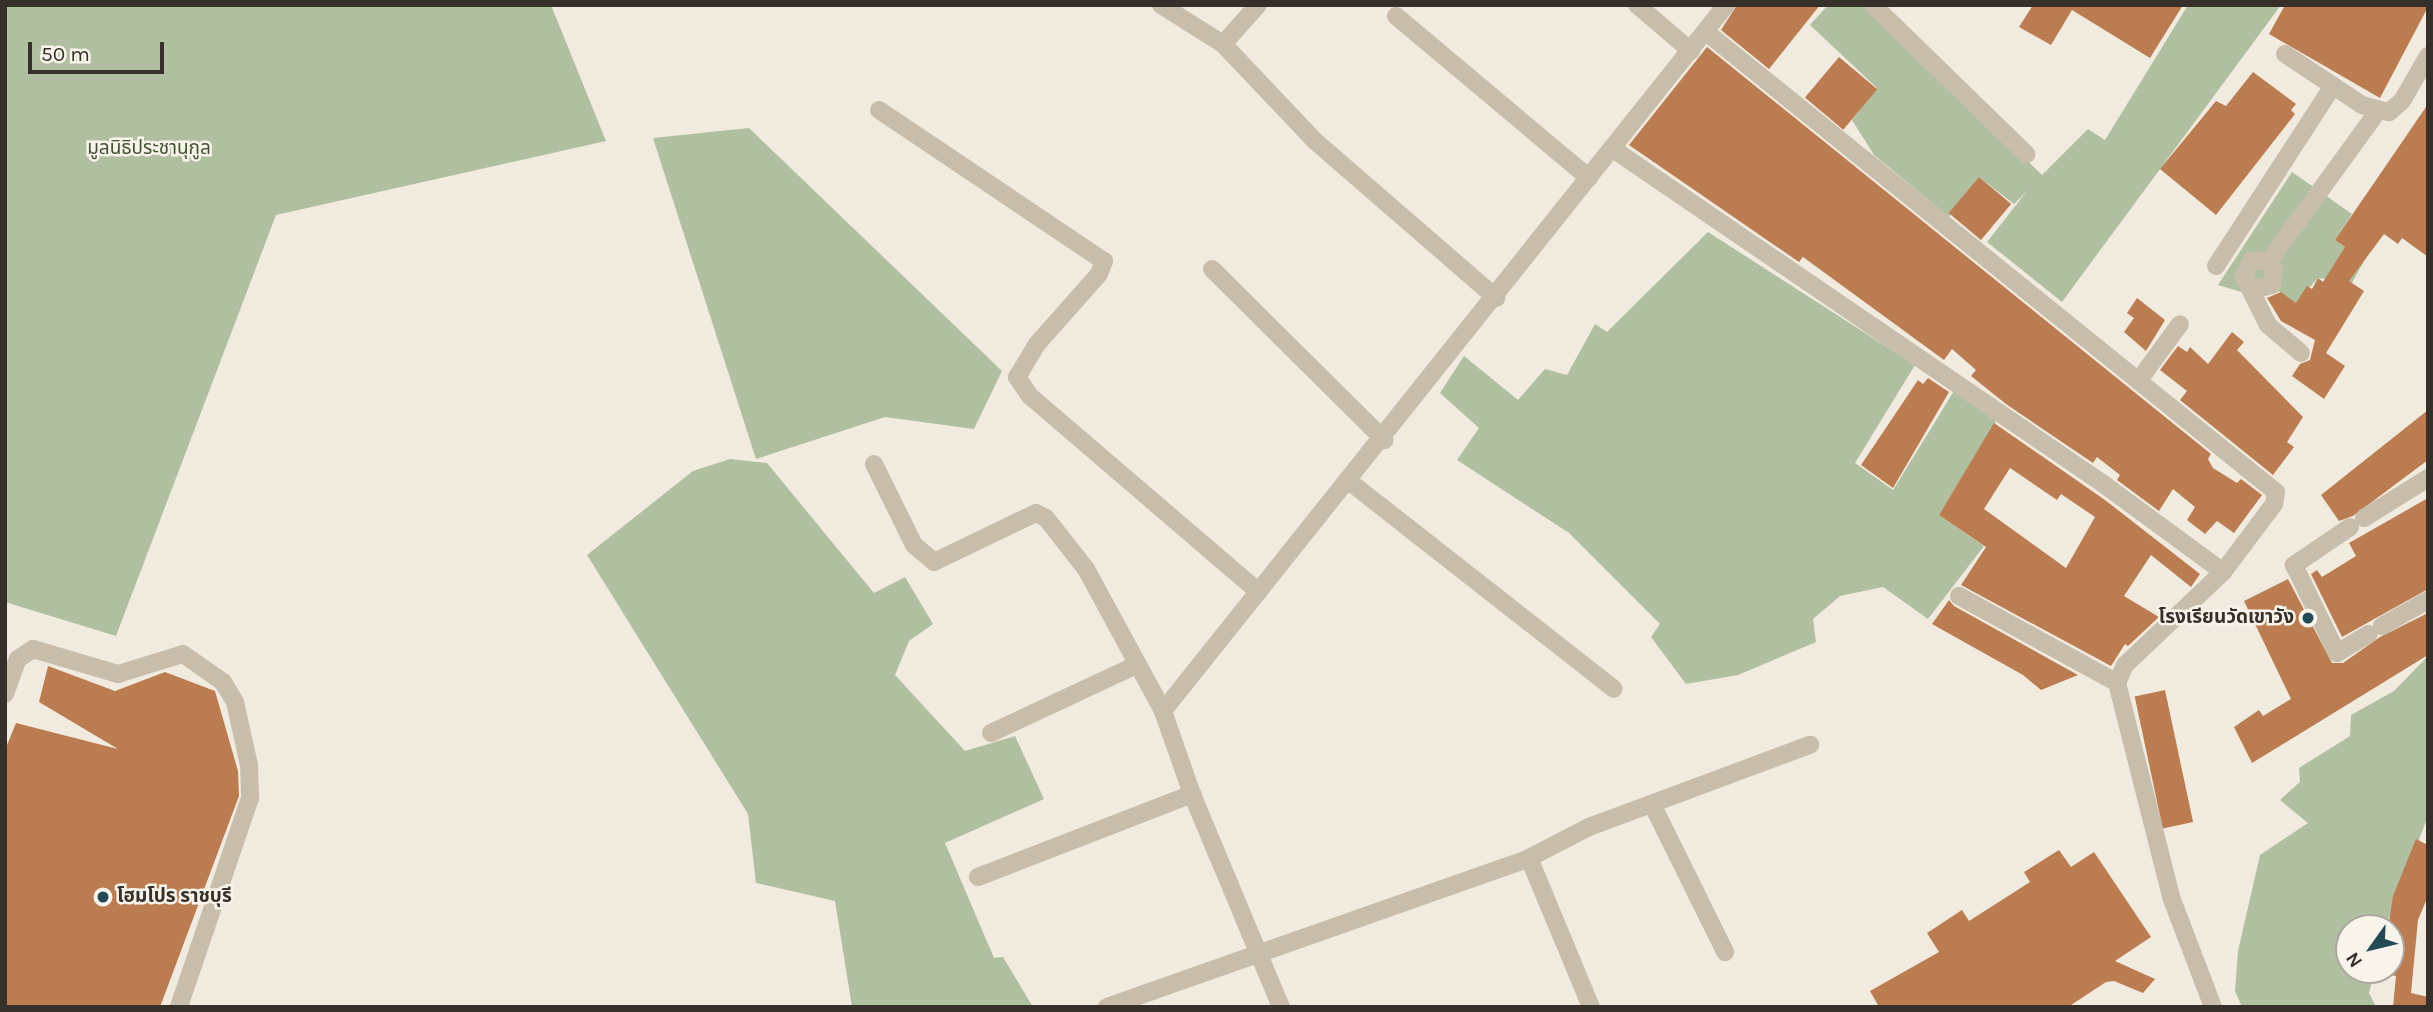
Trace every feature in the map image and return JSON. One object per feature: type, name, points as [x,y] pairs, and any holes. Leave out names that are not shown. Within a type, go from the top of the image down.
[{"type":"street","points":[[1161,5],[1223,44],[1315,141],[1496,299]]},
{"type":"street","points":[[1223,44],[1258,5]]},
{"type":"street","points":[[1637,5],[1691,51]]},
{"type":"street","points":[[1163,711],[1384,440],[1726,5]]},
{"type":"street","points":[[1873,5],[2026,154]]},
{"type":"street","points":[[1396,16],[1589,178]]},
{"type":"street","points":[[1706,32],[2276,492],[2274,505],[2223,572],[2125,665],[2117,683],[2171,897],[2213,1007]]},
{"type":"street","points":[[2285,54],[2333,86],[2378,111],[2389,112],[2402,101],[2428,56]]},
{"type":"street","points":[[2216,266],[2333,86]]},
{"type":"street","points":[[879,110],[1104,261],[1099,274],[1037,344],[1017,377],[1030,396],[1259,593]]},
{"type":"street","points":[[2301,353],[2268,326],[2253,290],[2244,277],[2247,265],[2258,259],[2269,261],[2378,111]]},
{"type":"street","points":[[1613,149],[2102,483],[2223,572]]},
{"type":"street","points":[[1212,269],[1384,440]]},
{"type":"street","points":[[2139,380],[2180,324]]},
{"type":"street","points":[[874,464],[914,545],[934,562],[1036,513],[1046,518],[1074,550],[1163,711],[1192,794],[1281,1007]]},
{"type":"street","points":[[2428,478],[2294,565],[2337,653],[2428,600]]},
{"type":"street","points":[[1350,482],[1614,689]]},
{"type":"street","points":[[1959,596],[2117,683]]},
{"type":"street","points":[[5,694],[18,659],[33,649],[118,674],[183,654],[223,682],[235,702],[247,752],[250,797],[179,1007]]},
{"type":"street","points":[[991,733],[1138,664]]},
{"type":"street","points":[[1107,1007],[1258,950],[1529,858],[1589,827],[1653,806],[1810,745]]},
{"type":"street","points":[[978,877],[1192,794]]},
{"type":"street","points":[[1653,806],[1725,952]]},
{"type":"street","points":[[1529,858],[1591,1007]]},
{"type":"green space","name":"มูลนิธิประชานุกูล","points":[[5,5],[551,5],[606,141],[276,215],[116,636],[5,602]]},
{"type":"green space","points":[[1828,5],[1867,5],[2042,175],[2088,129],[2105,140],[2188,5],[2281,5],[2062,302],[1987,242],[2027,191],[2014,204],[1979,177],[1949,217],[1874,155],[1852,120],[1877,88],[1810,25]]},
{"type":"green space","points":[[749,128],[1002,371],[974,429],[885,417],[756,459],[653,138]]},
{"type":"green space","points":[[2292,172],[2352,214],[2335,240],[2364,261],[2352,283],[2318,278],[2296,303],[2274,288],[2248,294],[2218,285]]},
{"type":"green space","points":[[1708,232],[1915,365],[1855,463],[1893,490],[1954,391],[1996,421],[1939,515],[1984,546],[1928,619],[1883,587],[1840,596],[1813,619],[1816,642],[1738,675],[1686,684],[1651,637],[1660,624],[1569,533],[1457,460],[1479,428],[1440,393],[1464,356],[1518,400],[1545,369],[1567,375],[1595,324],[1607,332]]},
{"type":"green space","points":[[730,459],[767,463],[874,593],[905,577],[933,624],[909,641],[895,675],[965,751],[1015,736],[1044,799],[945,843],[994,958],[1003,957],[1033,1007],[852,1007],[835,901],[756,883],[748,814],[587,555],[693,471]]},
{"type":"green space","points":[[2428,656],[2428,816],[2390,914],[2335,914],[2335,984],[2371,984],[2369,993],[2376,1007],[2242,1007],[2235,991],[2238,951],[2260,855],[2308,823],[2280,800],[2300,782],[2299,768],[2350,736],[2351,715],[2394,691]]},
{"type":"building","points":[[1737,5],[1820,5],[1769,69],[1721,30]]},
{"type":"building","points":[[2033,5],[2183,5],[2150,58],[2072,10],[2051,45],[2019,27]]},
{"type":"building","points":[[2285,5],[2428,7],[2380,98],[2269,34]]},
{"type":"building","points":[[1707,47],[2211,454],[2208,459],[2213,468],[2237,483],[2241,479],[2262,495],[2234,533],[2217,521],[2205,534],[2187,520],[2195,507],[2173,489],[2159,511],[2117,480],[2120,475],[2097,457],[2093,463],[2006,404],[1971,376],[1976,370],[1952,349],[1944,360],[1803,257],[1799,262],[1629,145]]},
{"type":"building","points":[[1839,57],[1877,89],[1843,130],[1805,98]]},
{"type":"building","points":[[2253,72],[2296,104],[2291,110],[2295,114],[2216,215],[2160,169],[2216,101],[2226,106]]},
{"type":"building","points":[[2428,104],[2428,257],[2402,238],[2398,244],[2384,234],[2349,281],[2364,291],[2326,353],[2345,366],[2324,399],[2292,376],[2300,364],[2310,360],[2315,340],[2281,321],[2267,298],[2281,292],[2296,303],[2307,286],[2312,289],[2318,278],[2323,282],[2345,247],[2335,240]]},
{"type":"building","points":[[1979,177],[2011,204],[1981,240],[1949,213]]},
{"type":"building","points":[[2137,298],[2165,320],[2146,351],[2124,332],[2134,318],[2127,313]]},
{"type":"building","points":[[2232,332],[2244,342],[2237,350],[2303,417],[2287,442],[2294,447],[2273,475],[2180,400],[2187,391],[2160,370],[2178,346],[2187,352],[2190,347],[2208,364]]},
{"type":"building","points":[[1928,378],[1949,392],[1893,488],[1861,465],[1918,380],[1923,384]]},
{"type":"building","points":[[2428,410],[2428,460],[2353,516],[2339,521],[2321,495]]},
{"type":"building","points":[[1994,423],[2105,500],[2200,574],[2191,587],[2151,555],[2124,596],[2159,617],[2128,646],[2125,644],[2111,666],[1961,585],[1986,547],[1939,515]],"holes":[[[2010,468],[2057,500],[2061,494],[2095,517],[2066,568],[1984,509]]]},
{"type":"building","points":[[2428,498],[2428,589],[2342,637],[2311,574],[2317,570],[2322,577],[2356,556],[2349,543]]},
{"type":"building","points":[[2288,579],[2332,663],[2343,663],[2380,637],[2428,613],[2428,655],[2252,763],[2234,727],[2259,710],[2263,716],[2291,699],[2244,601]]},
{"type":"building","points":[[1949,600],[1954,606],[2078,675],[2041,690],[2023,675],[1932,624]]},
{"type":"building","name":"โฮมโปร ราชบุรี","points":[[48,666],[115,691],[165,672],[215,691],[238,771],[239,796],[160,1007],[5,1007],[5,750],[16,723],[118,749],[39,702]]},
{"type":"building","points":[[2165,690],[2193,822],[2163,828],[2135,696]]},
{"type":"building","points":[[2416,839],[2428,845],[2428,896],[2418,920],[2411,993],[2428,997],[2428,1007],[2393,1007],[2395,984],[2405,984],[2405,914],[2390,914],[2393,896]]},
{"type":"building","points":[[2059,850],[2071,867],[2094,852],[2151,937],[2115,961],[2155,979],[2143,993],[2114,981],[2106,982],[2068,1007],[1879,1007],[1870,991],[1939,952],[1927,933],[1962,910],[1969,921],[2030,882],[2024,872]]},
{"type":"place","name":"โรงเรียนวัดเขาวัง","points":[[2308,618]]},
{"type":"place","name":"โฮมโปร ราชบุรี","points":[[103,897]]}]
